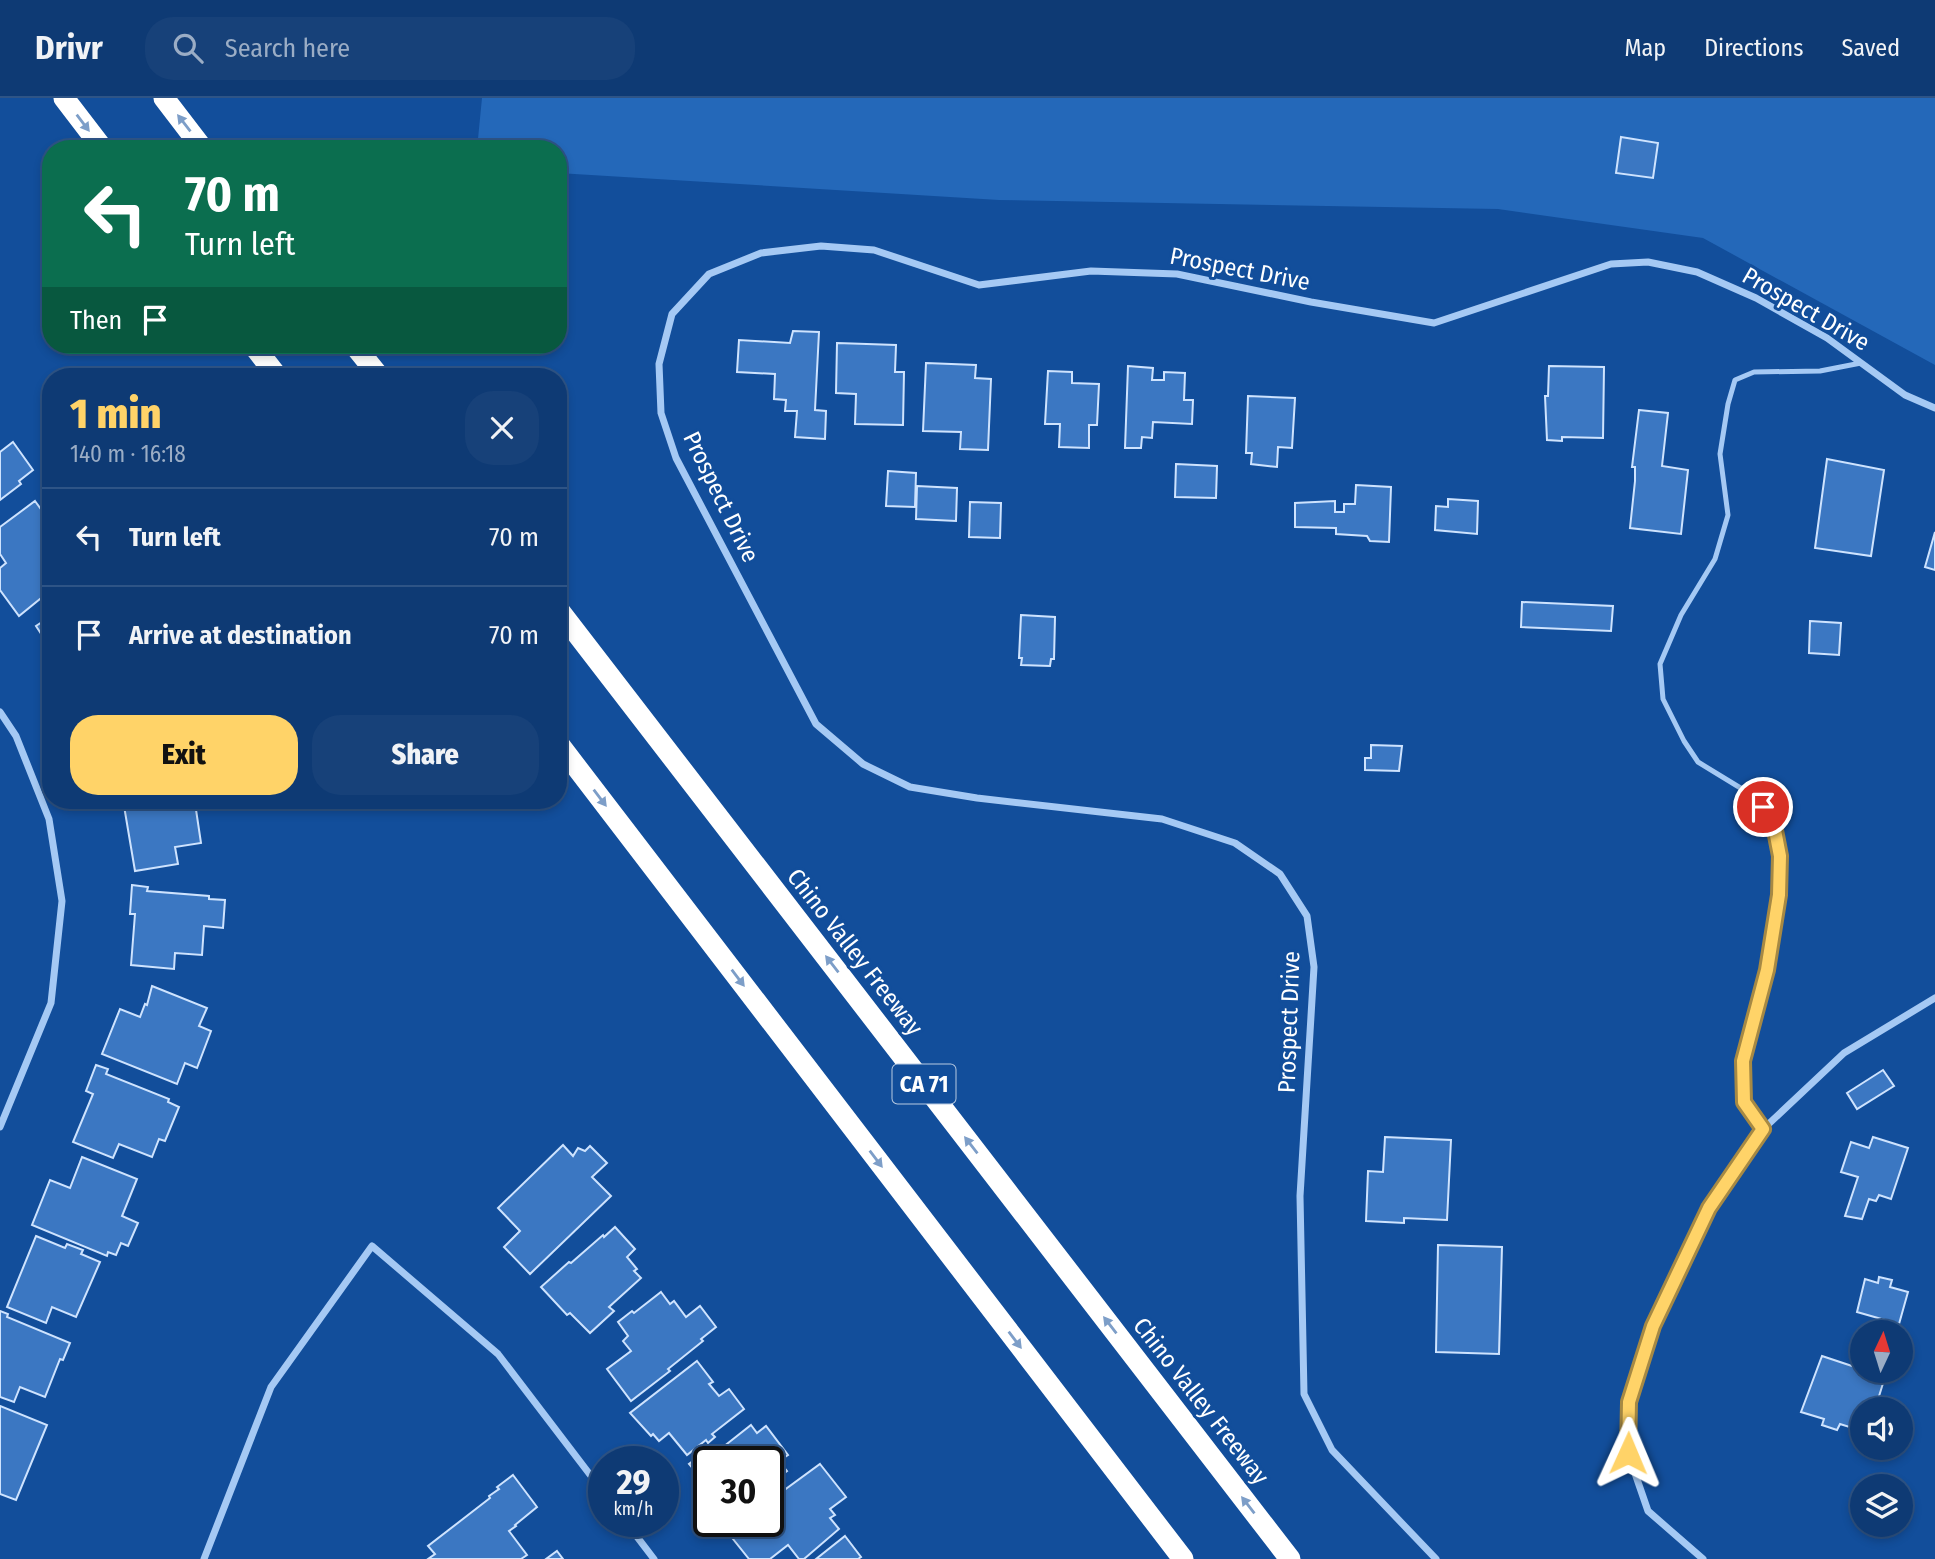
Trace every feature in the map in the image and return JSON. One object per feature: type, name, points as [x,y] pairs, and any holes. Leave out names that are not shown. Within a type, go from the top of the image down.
[{"type":"highway","points":[[64,98],[96,140]]},
{"type":"highway","points":[[164,98],[196,140]]},
{"type":"highway","points":[[260,354],[271,368]]},
{"type":"highway","points":[[361,354],[373,368]]},
{"type":"highway","name":"Chino Valley Freeway","points":[[567,621],[1290,1559]]},
{"type":"highway","points":[[567,755],[1183,1559]]},
{"type":"street","name":"Prospect Drive","points":[[1436,1559],[1332,1450],[1304,1394],[1300,1195],[1314,967],[1307,916],[1280,874],[1236,843],[1163,820],[910,788],[863,764],[816,724],[676,458],[661,413],[659,365],[672,314],[709,274],[761,253],[821,246],[874,250],[979,285],[1091,271],[1177,274],[1311,302],[1434,323],[1611,264],[1648,262],[1697,272],[1756,298],[1827,338],[1905,395],[1935,408]]},
{"type":"street","points":[[0,712],[16,736],[42,801]]},
{"type":"street","points":[[0,1127],[51,1003],[62,901],[45,809]]},
{"type":"street","points":[[1703,1559],[1648,1511],[1628,1453],[1629,1402],[1653,1326],[1709,1208],[1763,1129],[1844,1053],[1935,998]]},
{"type":"street","points":[[204,1559],[271,1387],[372,1246],[498,1354],[588,1472]]},
{"type":"street","points":[[637,1537],[654,1559]]},
{"type":"lane","points":[[1763,1129],[1744,1102],[1743,1061],[1767,970],[1779,895],[1780,856],[1773,820],[1752,795],[1698,762],[1663,699],[1660,664],[1681,615],[1715,559],[1728,514],[1720,454],[1735,380],[1754,372],[1820,371],[1861,363]]},
{"type":"shaded area","points":[[482,98],[1935,98],[1935,365],[1703,238],[1498,209],[999,200],[567,174],[567,140],[478,140]]},
{"type":"building","points":[[1621,137],[1658,143],[1653,178],[1616,173]]},
{"type":"building","points":[[793,331],[819,332],[815,410],[826,411],[825,439],[795,437],[797,411],[785,411],[786,400],[774,399],[775,374],[737,372],[739,340],[790,343]]},
{"type":"building","points":[[837,343],[896,345],[895,372],[904,372],[903,425],[855,424],[856,394],[836,393]]},
{"type":"building","points":[[926,363],[976,365],[975,378],[991,379],[988,450],[960,449],[961,432],[923,431]]},
{"type":"building","points":[[1128,366],[1153,368],[1152,380],[1164,380],[1164,372],[1185,373],[1184,400],[1193,400],[1192,424],[1153,422],[1152,438],[1142,437],[1141,448],[1125,448]]},
{"type":"building","points":[[1549,366],[1604,367],[1603,438],[1562,437],[1562,441],[1547,440],[1545,396],[1548,396]]},
{"type":"building","points":[[1048,371],[1072,372],[1072,383],[1099,384],[1097,425],[1089,425],[1089,448],[1059,447],[1060,424],[1045,424]]},
{"type":"building","points":[[1248,396],[1295,398],[1292,448],[1278,447],[1277,467],[1251,464],[1252,453],[1246,453]]},
{"type":"building","points":[[1639,410],[1668,413],[1662,466],[1688,470],[1681,534],[1630,528],[1635,481],[1635,467],[1632,467]]},
{"type":"building","points":[[13,442],[33,470],[19,481],[21,484],[0,500],[0,452]]},
{"type":"building","points":[[1827,459],[1884,470],[1871,556],[1815,548]]},
{"type":"building","points":[[1176,464],[1217,466],[1216,498],[1175,497]]},
{"type":"building","points":[[888,471],[916,473],[915,507],[886,506]]},
{"type":"building","points":[[1356,485],[1391,487],[1389,542],[1370,541],[1367,536],[1336,534],[1336,528],[1295,527],[1295,503],[1335,501],[1335,512],[1344,512],[1344,504],[1355,504]]},
{"type":"building","points":[[917,486],[957,488],[956,521],[916,519]]},
{"type":"building","points":[[1448,499],[1478,501],[1477,534],[1435,530],[1436,506],[1448,507]]},
{"type":"building","points":[[35,501],[42,511],[42,597],[19,616],[0,590],[0,568],[6,563],[0,554],[0,527]]},
{"type":"building","points":[[970,502],[1001,503],[1000,538],[969,537]]},
{"type":"building","points":[[1935,532],[1935,570],[1925,567]]},
{"type":"building","points":[[1522,602],[1613,606],[1611,631],[1521,627]]},
{"type":"building","points":[[1021,615],[1055,617],[1054,659],[1051,659],[1050,666],[1021,665]]},
{"type":"building","points":[[1810,621],[1841,623],[1839,655],[1809,653]]},
{"type":"building","points":[[42,622],[42,635],[36,626]]},
{"type":"building","points":[[1371,745],[1402,746],[1399,771],[1365,770],[1365,758],[1371,758]]},
{"type":"building","points":[[125,809],[196,809],[201,843],[175,847],[178,864],[135,871]]},
{"type":"building","points":[[132,885],[148,887],[147,891],[209,896],[209,899],[225,900],[223,928],[204,926],[202,955],[175,953],[174,969],[131,965],[135,914],[130,914]]},
{"type":"building","points":[[152,986],[207,1008],[199,1026],[211,1031],[197,1068],[185,1063],[177,1084],[102,1054],[120,1009],[140,1017],[145,1004],[147,1005]]},
{"type":"building","points":[[96,1065],[108,1069],[106,1074],[169,1099],[168,1102],[179,1107],[165,1141],[159,1139],[152,1157],[119,1144],[113,1158],[73,1142],[93,1094],[86,1091]]},
{"type":"building","points":[[1883,1070],[1894,1086],[1857,1109],[1847,1093]]},
{"type":"building","points":[[1385,1137],[1451,1140],[1447,1220],[1404,1218],[1404,1223],[1366,1221],[1368,1171],[1383,1172]]},
{"type":"building","points":[[1873,1137],[1908,1148],[1891,1199],[1879,1195],[1876,1201],[1869,1199],[1862,1219],[1845,1216],[1858,1177],[1841,1172],[1851,1142],[1869,1148]]},
{"type":"building","points":[[563,1145],[573,1156],[578,1148],[585,1151],[590,1146],[607,1163],[592,1177],[611,1196],[530,1274],[504,1247],[520,1231],[498,1208]]},
{"type":"building","points":[[82,1157],[137,1179],[122,1216],[138,1223],[128,1246],[121,1243],[116,1255],[108,1252],[107,1256],[32,1225],[50,1180],[70,1188]]},
{"type":"building","points":[[615,1227],[635,1249],[627,1257],[641,1278],[609,1307],[614,1311],[590,1333],[570,1313],[567,1315],[541,1287]]},
{"type":"building","points":[[36,1236],[65,1248],[67,1244],[83,1250],[81,1254],[100,1262],[76,1317],[52,1307],[46,1323],[7,1307]]},
{"type":"building","points":[[1438,1245],[1502,1247],[1499,1354],[1436,1352]]},
{"type":"building","points":[[1879,1277],[1892,1280],[1890,1287],[1908,1292],[1900,1320],[1885,1320],[1857,1312],[1865,1279],[1878,1283]]},
{"type":"building","points":[[661,1292],[670,1304],[674,1301],[686,1317],[700,1306],[716,1327],[668,1369],[670,1371],[631,1401],[607,1369],[631,1351],[623,1341],[628,1336],[618,1322]]},
{"type":"building","points":[[0,1311],[8,1314],[7,1317],[70,1343],[63,1360],[60,1359],[45,1397],[20,1387],[14,1402],[0,1397]]},
{"type":"building","points":[[1822,1356],[1850,1365],[1850,1383],[1883,1383],[1879,1397],[1850,1397],[1850,1427],[1840,1424],[1837,1430],[1822,1425],[1824,1419],[1801,1412]]},
{"type":"building","points":[[697,1361],[713,1382],[709,1384],[719,1396],[729,1389],[744,1409],[712,1434],[715,1437],[708,1443],[706,1440],[698,1446],[693,1446],[693,1450],[687,1455],[669,1433],[659,1441],[630,1413]]},
{"type":"building","points":[[0,1406],[47,1425],[16,1500],[0,1494]]},
{"type":"building","points":[[751,1425],[757,1433],[766,1426],[781,1446],[724,1446]]},
{"type":"building","points":[[820,1464],[846,1497],[830,1509],[835,1515],[830,1518],[839,1529],[804,1559],[799,1559],[788,1545],[770,1559],[749,1559],[731,1537],[784,1537],[784,1490]]},
{"type":"building","points":[[513,1475],[537,1507],[509,1531],[527,1555],[521,1559],[428,1559],[435,1554],[428,1546],[490,1498],[489,1496],[499,1489],[497,1487]]},
{"type":"building","points":[[845,1536],[861,1557],[816,1559]]},
{"type":"building","points":[[557,1551],[563,1559],[546,1559]]},
{"type":"route","points":[[1628,1453],[1629,1402],[1653,1326],[1709,1208],[1763,1129],[1744,1102],[1743,1061],[1767,970],[1779,895],[1780,856],[1773,820],[1763,807]]}]
